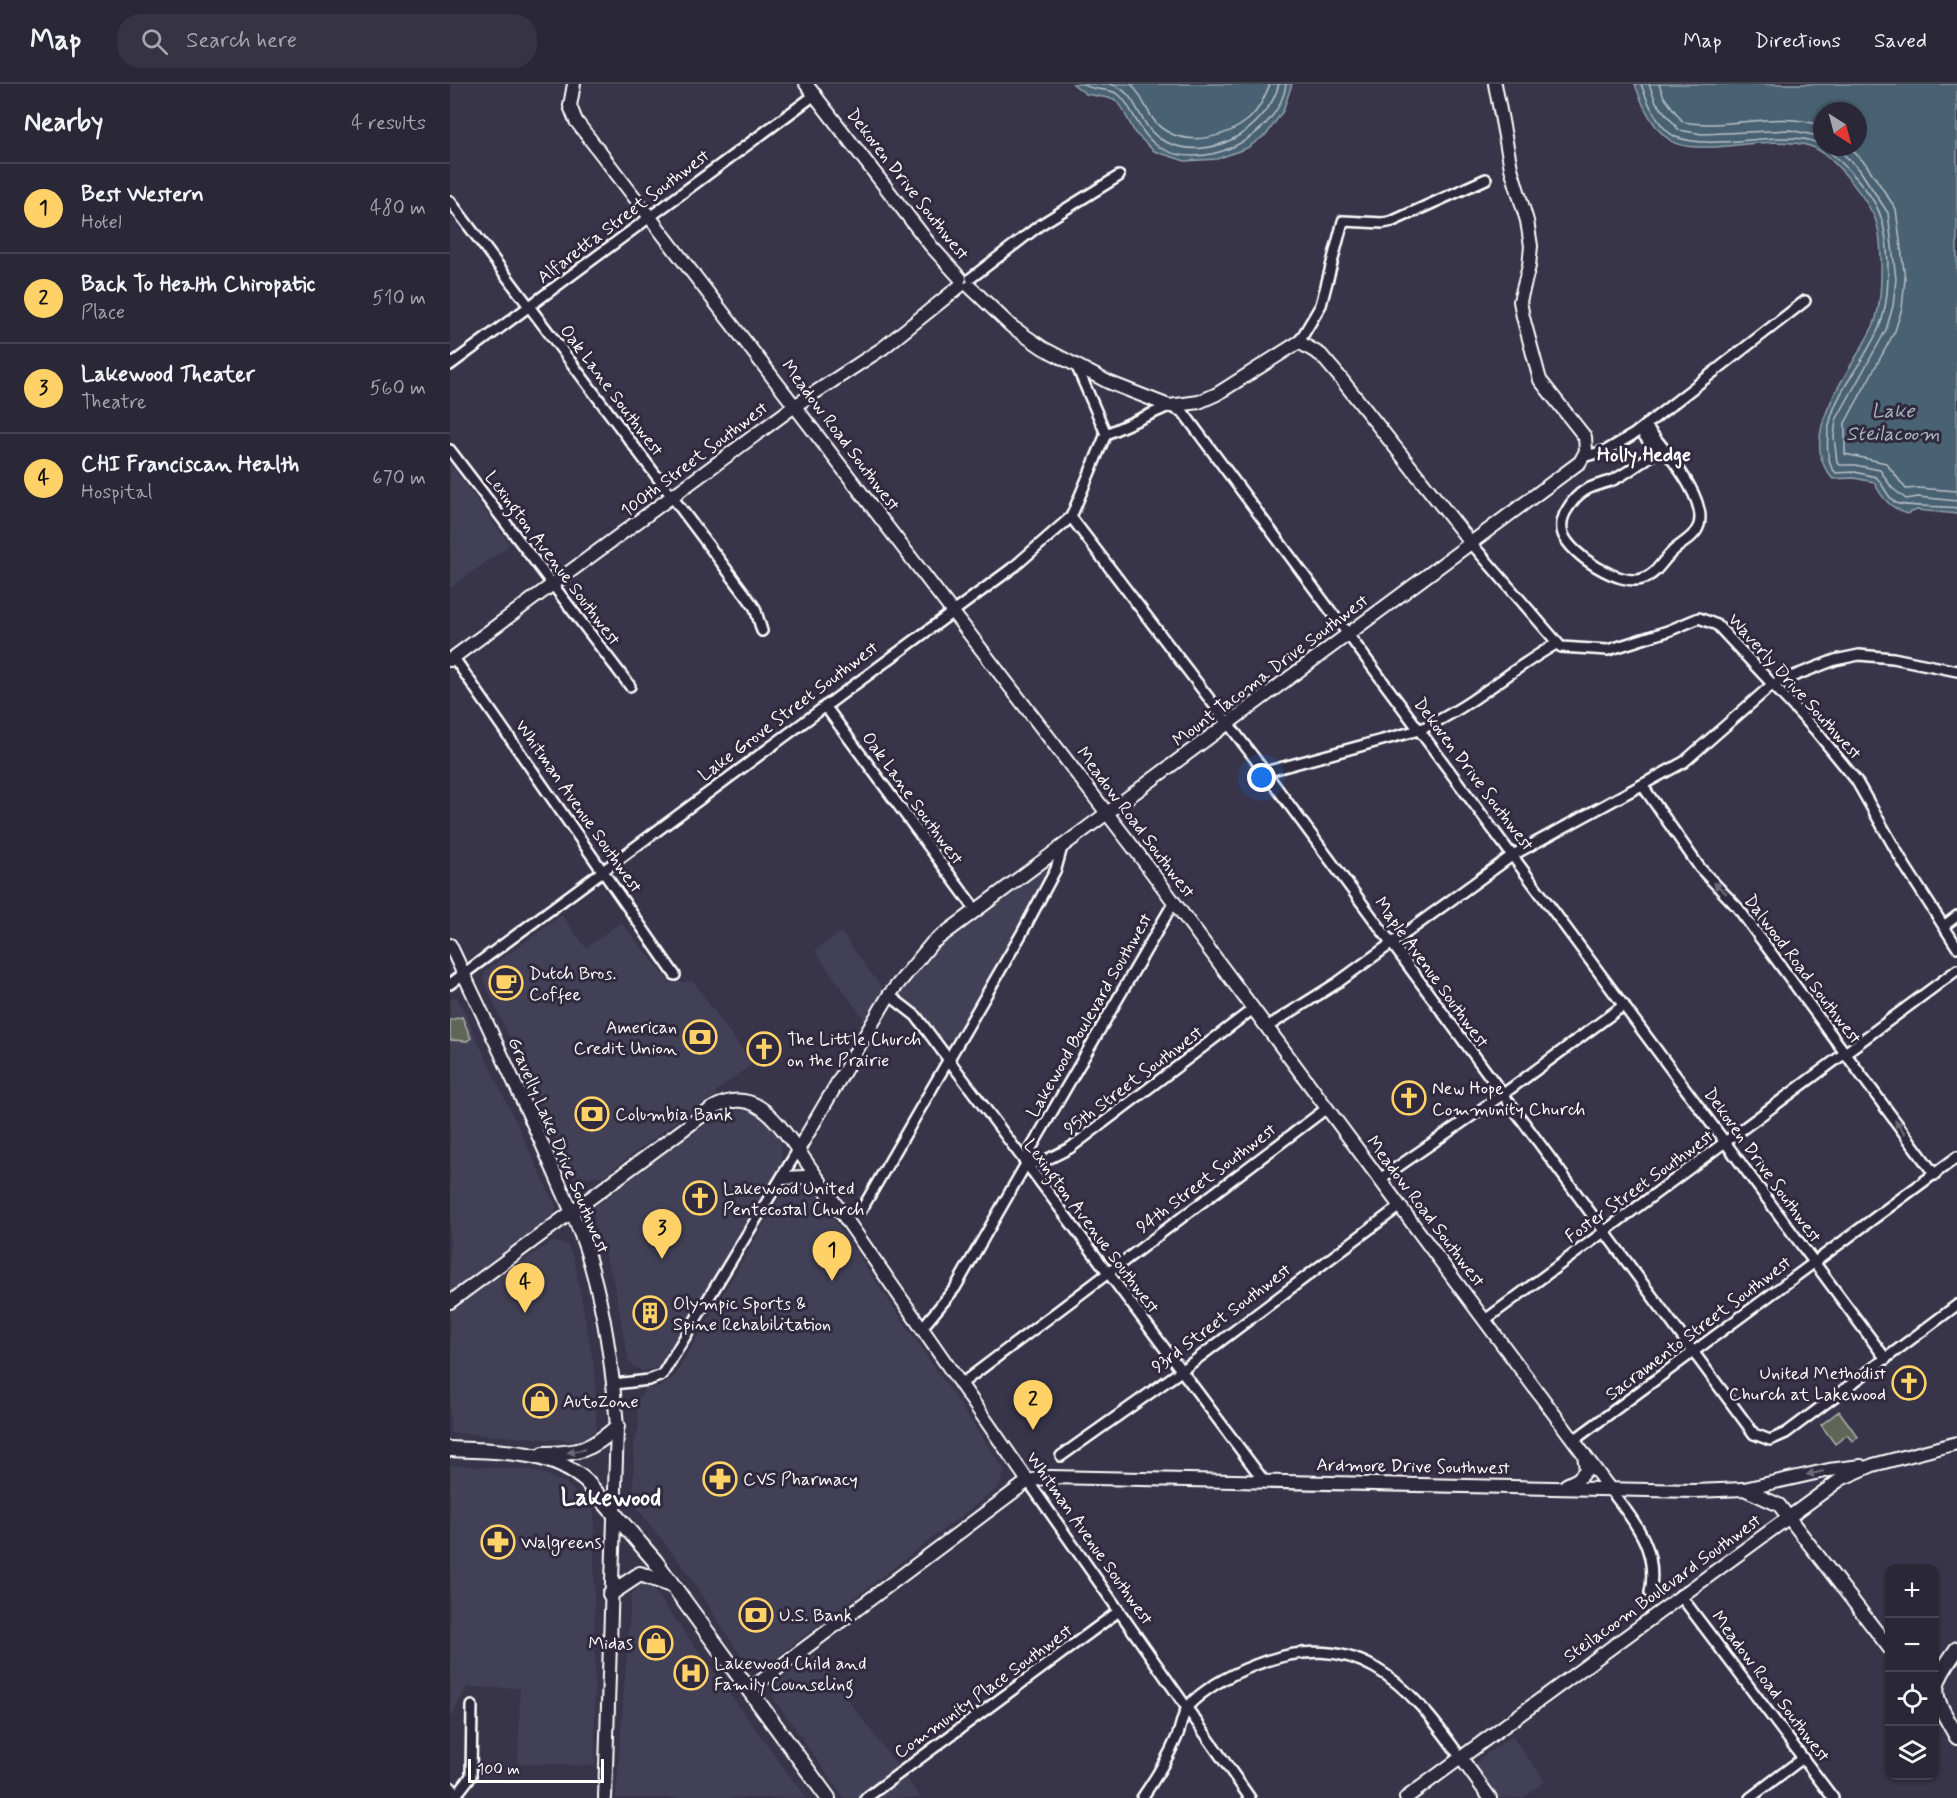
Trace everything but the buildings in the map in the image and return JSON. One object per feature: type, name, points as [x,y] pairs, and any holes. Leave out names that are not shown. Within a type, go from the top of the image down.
[{"type":"main road","points":[[450,1449],[527,1453],[578,1452],[594,1446],[617,1427]]},
{"type":"main road","points":[[527,1453],[548,1458],[575,1472],[613,1509],[673,1586],[828,1798]]},
{"type":"main road","points":[[610,1594],[640,1574],[673,1586]]},
{"type":"main road","points":[[1939,1661],[1957,1648]]},
{"type":"main road","points":[[1957,1648],[1938,1677],[1935,1695],[1957,1739]]},
{"type":"main road","points":[[1939,1715],[1957,1739]]},
{"type":"street","name":"Meadow Road Southwest","points":[[574,84],[570,101],[573,115],[1174,902],[1635,1522],[1649,1548],[1652,1568],[1650,1593]]},
{"type":"street","name":"Dekoven Drive Southwest","points":[[806,84],[816,94],[918,230],[965,282],[1011,326],[1077,367],[1183,412],[1349,634],[1355,647],[1513,855],[1886,1359]]},
{"type":"street","points":[[1495,84],[1511,168],[1527,221],[1531,246],[1529,266],[1520,301],[1532,358],[1540,381],[1547,392],[1585,437],[1587,445],[1583,457]]},
{"type":"street","name":"Alfaretta Street Southwest","points":[[450,365],[816,94]]},
{"type":"street","name":"100th Street Southwest","points":[[452,659],[796,405],[883,348],[1040,225],[1119,176]]},
{"type":"street","points":[[1077,367],[1106,434],[1169,406],[1199,402],[1217,394],[1299,342],[1321,305],[1342,222],[1383,223],[1393,221],[1486,179]]},
{"type":"street","name":"Oak Lane Southwest","points":[[450,201],[750,601],[762,631]]},
{"type":"street","points":[[1583,457],[1607,450],[1643,428],[1805,301]]},
{"type":"street","points":[[1265,772],[1419,730],[1443,720],[1470,704],[1514,669],[1556,645],[1471,543],[1338,375],[1321,355],[1299,342]]},
{"type":"street","points":[[1643,428],[1660,450],[1675,460],[1696,499],[1701,517],[1696,531],[1664,559],[1657,571],[1643,579],[1627,581],[1613,577],[1595,567],[1573,546],[1563,534],[1562,520],[1569,506],[1584,489],[1597,483],[1614,480],[1660,450]]},
{"type":"street","name":"Lake Grove Street Southwest","points":[[450,984],[1014,566],[1071,517],[1106,434]]},
{"type":"street","name":"Lexington Avenue Southwest","points":[[450,450],[630,686]]},
{"type":"street","name":"Mount Tacoma Drive Southwest","points":[[798,1150],[889,995],[932,943],[1106,812],[1229,724],[1570,471],[1583,457]]},
{"type":"street","name":"Maple Avenue Southwest","points":[[1071,517],[1265,772],[1754,1434],[1770,1440],[1786,1433],[1886,1359]]},
{"type":"street","name":"Waverly Drive Southwest","points":[[1556,645],[1580,650],[1608,650],[1702,618],[1717,625],[1816,731],[1856,780],[1905,866],[1957,947]]},
{"type":"street","points":[[1267,1027],[1337,983],[1513,855],[1701,750],[1773,684],[1835,660],[1858,655],[1893,658],[1957,671]]},
{"type":"street","name":"Whitman Avenue Southwest","points":[[452,659],[675,975]]},
{"type":"street","name":"Oak Lane Southwest","points":[[825,706],[975,909]]},
{"type":"street","name":"Dalwood Road Southwest","points":[[1642,785],[1700,868],[1738,908],[1935,1174]]},
{"type":"street","points":[[862,1209],[948,1059],[967,1032],[1022,933],[1056,869],[1062,847]]},
{"type":"street","name":"Lakewood Boulevard Southwest","points":[[922,1328],[955,1288],[1026,1164],[1030,1150],[1174,902]]},
{"type":"street","points":[[1945,925],[1957,916]]},
{"type":"street","name":"Gravelly Lake Drive Southwest","points":[[450,945],[572,1214],[591,1265],[614,1384],[617,1427],[605,1798]]},
{"type":"street","name":"Foster Street Southwest","points":[[1485,1320],[1957,970]]},
{"type":"street","name":"Lexington Avenue Southwest","points":[[889,995],[916,1016],[1106,1273],[1264,1481]]},
{"type":"street","points":[[1380,1179],[1502,1095],[1624,1005]]},
{"type":"street","name":"95th Street Southwest","points":[[1026,1164],[1044,1161],[1070,1148],[1253,1009]]},
{"type":"street","name":"Whitman Avenue Southwest","points":[[572,1214],[711,1109],[730,1101],[748,1102],[766,1110],[820,1181],[1250,1798]]},
{"type":"street","name":"94th Street Southwest","points":[[961,1384],[1328,1108]]},
{"type":"street","points":[[614,1384],[649,1380],[662,1375],[798,1150]]},
{"type":"street","name":"Sacramento Street Southwest","points":[[1574,1440],[1957,1157]]},
{"type":"street","points":[[783,1178],[805,1177],[820,1181]]},
{"type":"street","name":"93rd Street Southwest","points":[[1061,1456],[1181,1371],[1400,1206]]},
{"type":"street","points":[[450,1302],[572,1214]]},
{"type":"street","points":[[1886,1359],[1957,1305]]},
{"type":"street","name":"Steilacoom Boulevard Southwest","points":[[1406,1798],[1841,1479],[1873,1465],[1957,1443]]},
{"type":"street","points":[[1560,1487],[1583,1475],[1587,1465],[1584,1453]]},
{"type":"street","points":[[1744,1489],[1829,1470],[1873,1465]]},
{"type":"street","name":"Ardmore Drive Southwest","points":[[1028,1481],[1050,1477],[1081,1476],[1695,1491],[1744,1489],[1772,1500],[1788,1517],[1885,1643]]},
{"type":"street","points":[[749,1690],[1028,1481]]},
{"type":"street","name":"Meadow Road Southwest","points":[[1680,1595],[1833,1798]]},
{"type":"street","name":"Community Place Southwest","points":[[866,1798],[1119,1611]]},
{"type":"street","points":[[1142,1798],[1177,1738],[1188,1707],[1233,1674],[1263,1662],[1303,1653],[1330,1653],[1361,1662],[1404,1687],[1431,1716],[1490,1798]]},
{"type":"street","points":[[454,1795],[471,1776],[472,1706]]},
{"type":"street","points":[[1750,1798],[1803,1758]]},
{"type":"shaded area","points":[[450,464],[510,545],[450,588]]},
{"type":"shaded area","points":[[1043,870],[1048,872],[1047,876],[955,1036],[952,1040],[942,1040],[924,1014],[900,994],[932,952]]},
{"type":"shaded area","points":[[562,915],[586,948],[621,922],[671,983],[693,981],[752,1064],[715,1092],[717,1095],[693,1109],[605,1175],[574,1180],[483,979],[485,971]]},
{"type":"shaded area","points":[[841,932],[884,991],[866,1022],[815,951]]},
{"type":"shaded area","points":[[457,997],[556,1207],[552,1217],[450,1293],[450,1000]]},
{"type":"shaded area","points":[[740,1110],[755,1113],[768,1124],[781,1140],[781,1160],[784,1162],[661,1367],[642,1371],[629,1363],[614,1283],[594,1223],[594,1207],[688,1136],[726,1112]]},
{"type":"shaded area","points":[[798,1183],[815,1192],[1005,1471],[999,1487],[770,1662],[758,1667],[749,1665],[734,1646],[685,1569],[633,1503],[634,1443],[639,1428],[636,1400],[643,1393],[643,1389],[660,1387],[675,1376],[783,1192]]},
{"type":"shaded area","points":[[552,1242],[567,1244],[574,1259],[595,1372],[596,1430],[583,1441],[450,1433],[450,1312]]},
{"type":"shaded area","points":[[450,1465],[530,1470],[544,1474],[566,1483],[594,1511],[595,1766],[518,1763],[520,1688],[467,1687],[450,1719]]},
{"type":"shaded area","points":[[640,1584],[653,1589],[806,1798],[616,1798],[631,1596]]},
{"type":"shaded area","points":[[814,1654],[921,1798],[844,1798],[774,1699],[775,1684]]},
{"type":"shaded area","points":[[1512,1736],[1545,1781],[1523,1798],[1499,1798],[1476,1768],[1477,1761]]},
{"type":"green space","points":[[462,1017],[471,1038],[467,1041],[450,1040],[450,1020]]},
{"type":"green space","points":[[1839,1411],[1858,1437],[1853,1442],[1847,1435],[1835,1444],[1821,1425]]},
{"type":"water","points":[[1073,84],[1292,84],[1283,111],[1267,134],[1247,148],[1217,159],[1185,161],[1154,151],[1135,133],[1121,106],[1114,99],[1086,94]]},
{"type":"water","name":"Lake Steilacoom","points":[[1635,84],[1957,84],[1957,514],[1917,510],[1907,514],[1887,502],[1874,482],[1854,478],[1833,479],[1822,461],[1820,442],[1823,422],[1831,401],[1874,324],[1881,286],[1881,254],[1874,216],[1855,187],[1827,156],[1867,156],[1867,102],[1813,102],[1813,147],[1787,142],[1715,147],[1686,146],[1675,143],[1664,136],[1644,108]]},
{"type":"place","name":"Dutch Bros. Coffee","points":[[506,983]]},
{"type":"place","name":"American Credit Union","points":[[700,1037]]},
{"type":"place","name":"The Little Church on the Prairie","points":[[764,1049]]},
{"type":"place","name":"New Hope Community Church","points":[[1409,1098]]},
{"type":"place","name":"Columbia Bank","points":[[592,1114]]},
{"type":"place","name":"Lakewood United Pentecostal Church","points":[[700,1198]]},
{"type":"place","name":"Lakewood Theater","points":[[662,1259]]},
{"type":"place","name":"Best Western","points":[[832,1281]]},
{"type":"place","name":"CHI Franciscan Health","points":[[525,1313]]},
{"type":"place","name":"Olympic Sports & Spine Rehabilitation","points":[[650,1313]]},
{"type":"place","name":"United Methodist Church at Lakewood","points":[[1909,1383]]},
{"type":"place","name":"AutoZone","points":[[540,1401]]},
{"type":"place","name":"Back To Health Chiropatic","points":[[1033,1430]]},
{"type":"place","name":"CVS Pharmacy","points":[[720,1479]]},
{"type":"place","name":"Walgreens","points":[[498,1542]]},
{"type":"place","name":"U.S. Bank","points":[[756,1615]]},
{"type":"place","name":"Midas","points":[[656,1643]]},
{"type":"place","name":"Lakewood Child and Family Counseling","points":[[691,1673]]},
{"type":"district","name":"Holly Hedge","points":[[1644,454]]},
{"type":"district","name":"Lakewood","points":[[611,1497]]}]
